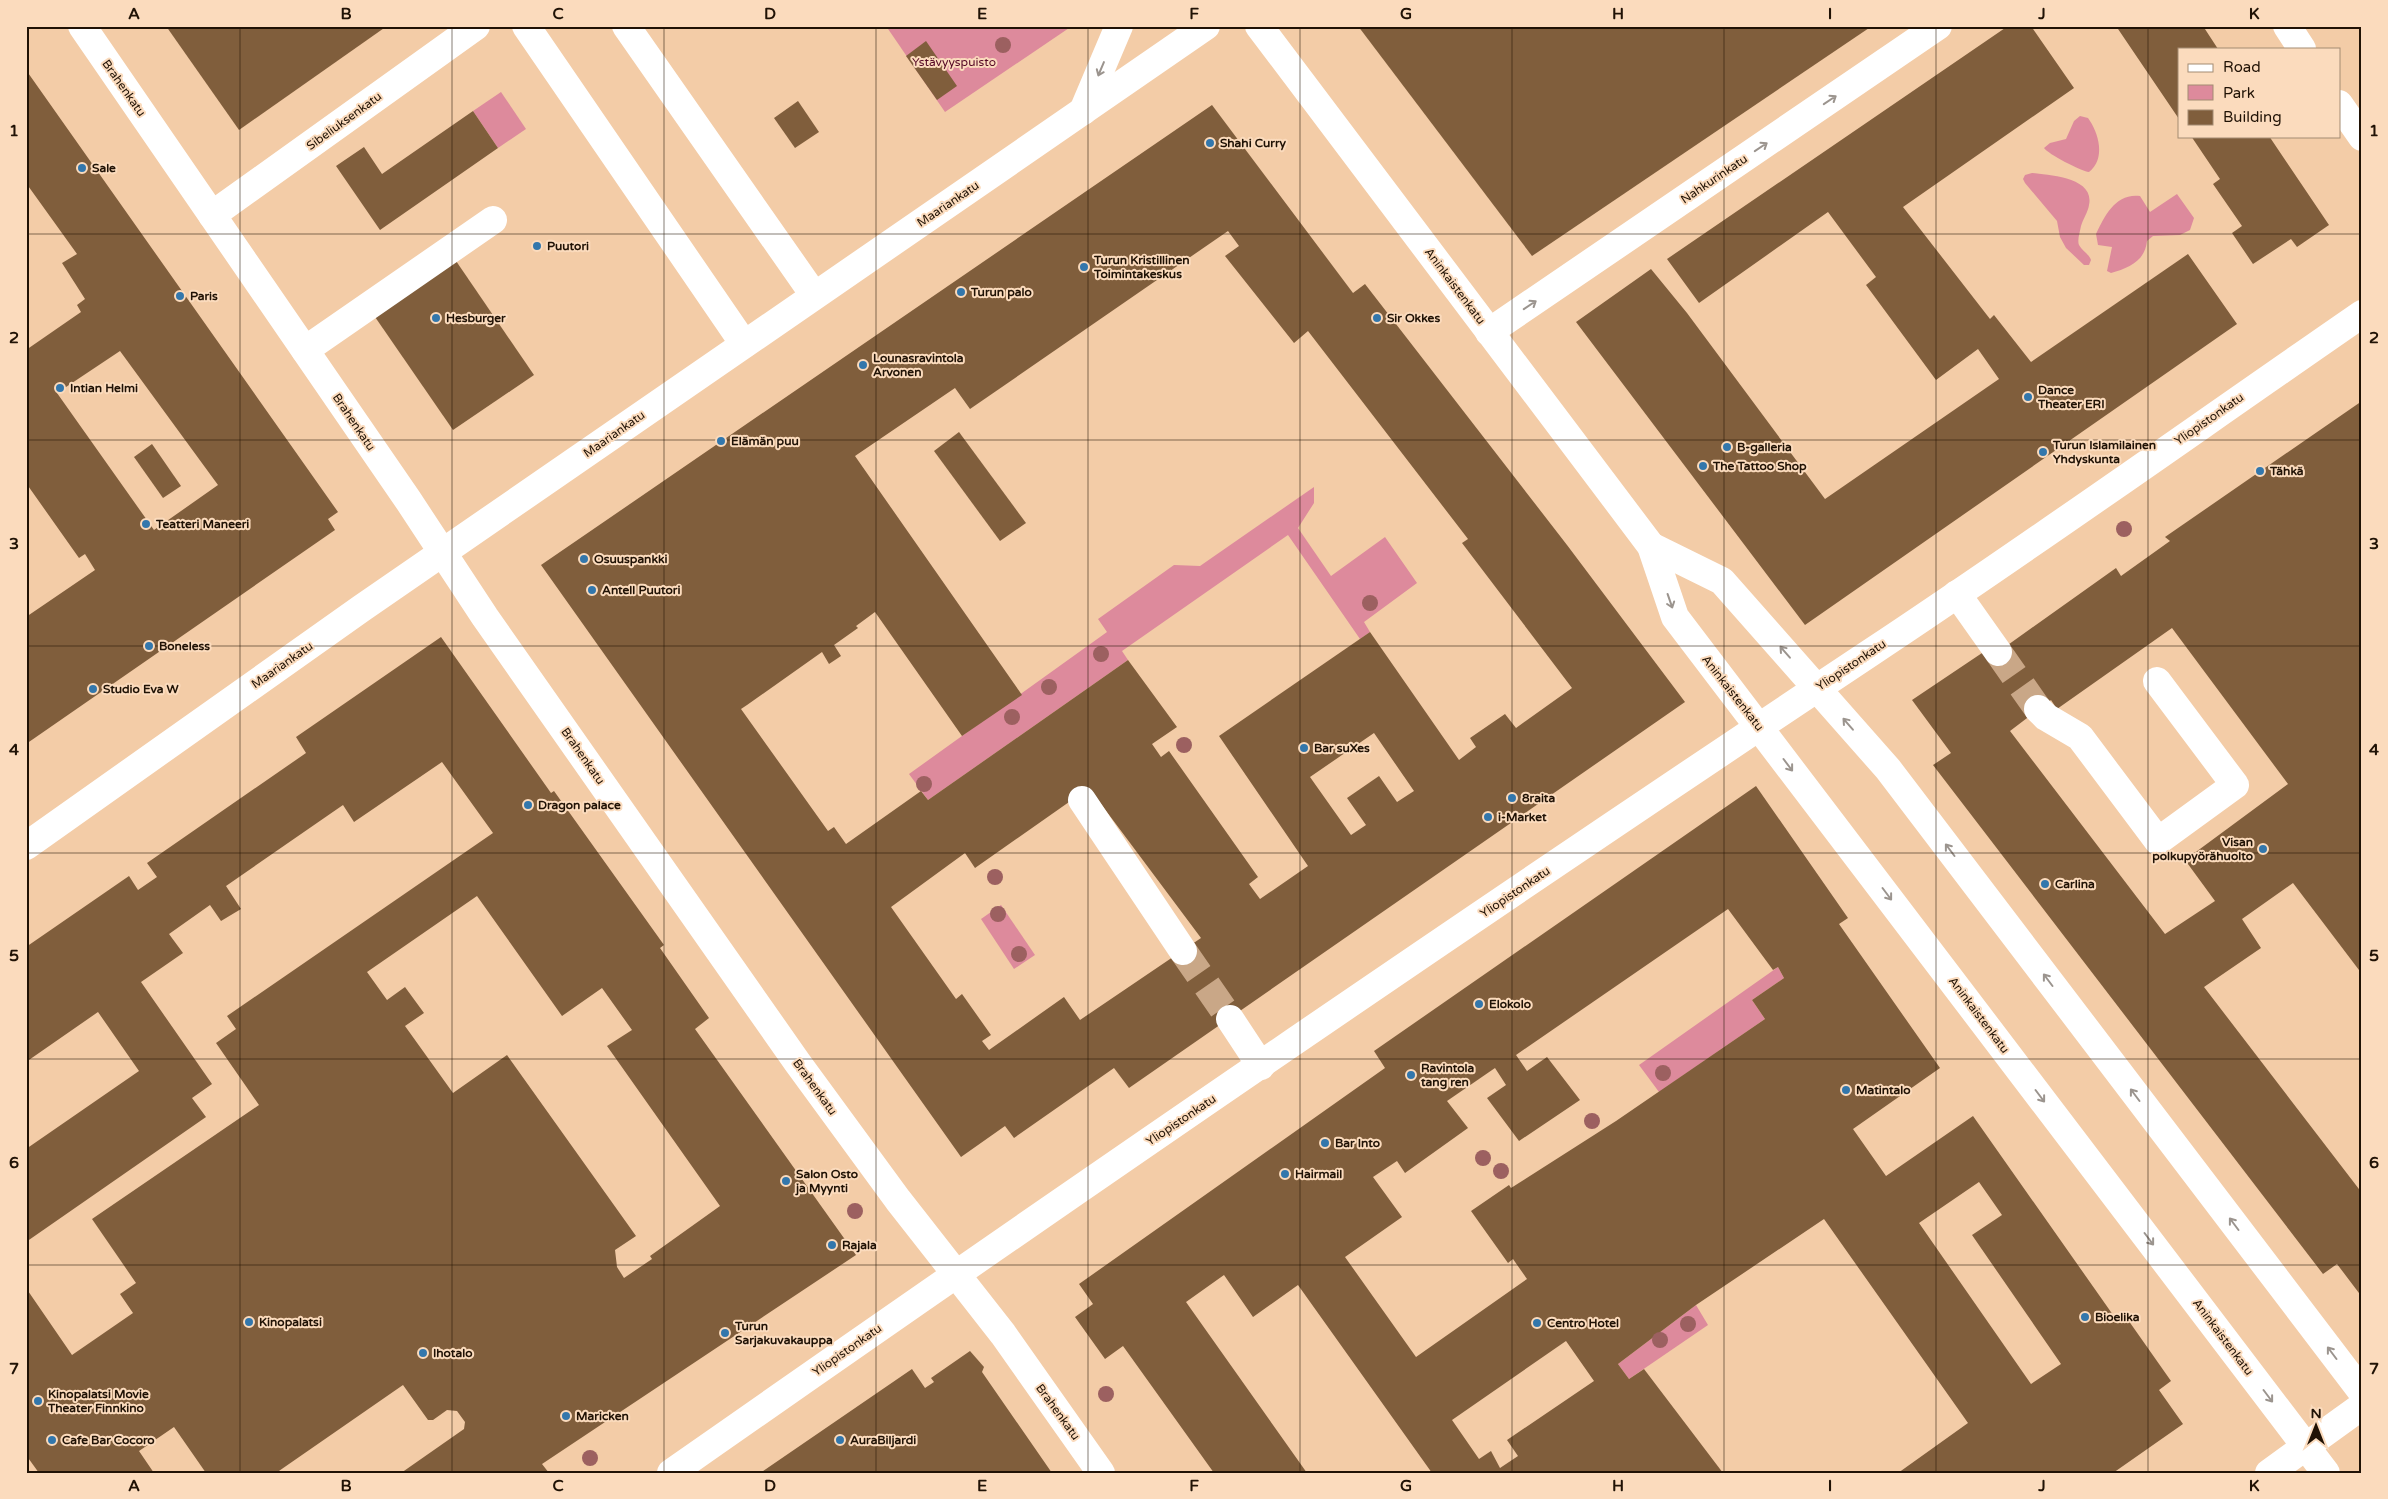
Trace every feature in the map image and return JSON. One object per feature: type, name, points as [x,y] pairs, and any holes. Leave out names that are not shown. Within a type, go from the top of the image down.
[{"type":"street","name":"Brahenkatu","points":[[82,26],[443,552],[485,618],[797,1062],[882,1179],[1003,1334],[1101,1473]]},
{"type":"street","name":"Sibeliuksenkatu","points":[[212,215],[476,26]]},
{"type":"street","points":[[526,26],[744,344]]},
{"type":"street","points":[[626,26],[814,295]]},
{"type":"street","points":[[1083,112],[1119,26]]},
{"type":"street","name":"Maariankatu","points":[[26,846],[443,552],[1206,26]]},
{"type":"street","name":"Aninkaistenkatu","points":[[1259,26],[1651,546],[1675,617],[2326,1473]]},
{"type":"street","name":"Nahkurinkatu","points":[[1490,332],[1938,26]]},
{"type":"street","points":[[2287,26],[2301,48]]},
{"type":"street","points":[[2340,105],[2362,137]]},
{"type":"street","points":[[305,350],[493,220]]},
{"type":"street","name":"Yliopistonkatu","points":[[671,1473],[956,1274],[1759,726],[1957,594],[2362,314]]},
{"type":"street","name":"Aninkaistenkatu","points":[[1651,546],[1722,581],[1888,769],[2362,1392]]},
{"type":"street","points":[[1957,594],[1998,652]]},
{"type":"street","points":[[2038,709],[2046,718],[2080,737],[2158,840],[2235,785],[2157,681]]},
{"type":"street","points":[[1082,800],[1183,951]]},
{"type":"street","points":[[1230,1019],[1261,1066]]},
{"type":"street","points":[[2268,1473],[2362,1406]]},
{"type":"green space","name":"Ystävyyspuisto","points":[[886,26],[1072,26],[945,112]]},
{"type":"green space","points":[[501,92],[526,129],[498,148],[473,111]]},
{"type":"green space","points":[[2080,116],[2088,118],[2098,138],[2098,160],[2089,172],[2065,162],[2044,148],[2050,143],[2066,139],[2074,121]]},
{"type":"green space","points":[[2032,173],[2069,179],[2085,188],[2089,196],[2089,205],[2081,226],[2078,241],[2080,247],[2091,260],[2089,265],[2084,265],[2066,248],[2060,237],[2057,221],[2025,183],[2023,179],[2025,175]]},
{"type":"green space","points":[[2177,194],[2194,218],[2190,230],[2180,235],[2153,236],[2147,241],[2143,254],[2135,263],[2111,273],[2107,271],[2112,247],[2098,245],[2096,234],[2112,207],[2124,198],[2140,196],[2150,212]]},
{"type":"green space","points":[[1314,487],[1314,503],[1298,528],[1331,576],[1385,537],[1417,583],[1364,622],[1370,632],[1360,639],[1288,535],[1122,651],[1128,660],[928,800],[909,774],[1107,632],[1098,619],[1174,565],[1200,566]]},
{"type":"green space","points":[[1001,905],[1035,955],[1014,969],[981,919]]},
{"type":"green space","points":[[1778,967],[1784,978],[1752,1000],[1765,1019],[1659,1092],[1639,1065]]},
{"type":"green space","points":[[1696,1305],[1708,1325],[1629,1379],[1618,1364]]},
{"type":"building","points":[[166,26],[387,26],[239,130]]},
{"type":"building","points":[[1358,26],[1872,26],[1532,256]]},
{"type":"building","points":[[2008,26],[2031,26],[2074,88],[1903,207],[1990,319],[1994,315],[2031,362],[2188,254],[2237,324],[1805,625],[1576,322],[1651,269],[1687,313],[1825,499],[1999,379],[1978,349],[1936,380],[1866,285],[1876,277],[1828,212],[1699,303],[1667,259]]},
{"type":"building","points":[[2116,26],[2203,26],[2217,48],[2178,48],[2178,118]]},
{"type":"building","points":[[926,41],[957,86],[937,100],[906,56]]},
{"type":"building","points":[[26,70],[338,512],[328,519],[335,530],[26,744],[26,617],[95,570],[85,554],[79,558],[26,483],[26,350],[81,312],[77,305],[85,299],[62,263],[77,254],[26,183]],"holes":[[[120,351],[218,485],[154,530],[57,393]]]},
{"type":"building","points":[[798,101],[819,132],[795,148],[774,118]]},
{"type":"building","points":[[1212,105],[1353,293],[1365,284],[1567,545],[1685,702],[1129,1088],[1114,1068],[1014,1138],[1005,1126],[961,1157],[541,565]],"holes":[[[1228,231],[1239,246],[1225,256],[1294,343],[1308,331],[1468,539],[1462,543],[1572,688],[1516,728],[1505,714],[1470,738],[1476,747],[1459,760],[1370,632],[1219,736],[1308,866],[1260,899],[1249,884],[1258,877],[1169,751],[1161,757],[1152,744],[1177,727],[1128,660],[928,800],[921,791],[846,844],[834,827],[828,831],[741,709],[822,652],[829,664],[841,656],[834,645],[858,628],[856,626],[875,612],[962,736],[1022,695],[855,456],[955,388],[970,409]],[[1374,733],[1414,791],[1397,802],[1379,776],[1347,798],[1366,825],[1351,835],[1310,777]],[[1089,788],[1201,938],[1080,1020],[1064,997],[989,1050],[982,1041],[991,1035],[962,994],[956,999],[891,907],[965,853],[975,868]]]},
{"type":"building","points":[[473,111],[498,148],[380,230],[336,166],[364,147],[382,174]]},
{"type":"building","points":[[2192,138],[2270,138],[2329,225],[2297,247],[2291,239],[2253,264],[2232,233],[2242,226],[2213,184],[2220,179]]},
{"type":"building","points":[[454,258],[534,375],[453,430],[373,314]]},
{"type":"building","points":[[2362,401],[2362,974],[2293,883],[2242,919],[2261,948],[2204,987],[2362,1193],[2362,1297],[2337,1264],[2323,1274],[1933,765],[1951,753],[1912,700],[1985,651],[1998,652],[2116,568],[2121,576],[2170,541],[2165,537]],"holes":[[[2172,628],[2288,784],[2185,860],[2215,901],[2165,934],[2010,731],[2051,700],[2057,709]]]},
{"type":"building","points":[[959,432],[1026,523],[1000,541],[934,451]]},
{"type":"building","points":[[152,444],[181,486],[163,498],[134,457]]},
{"type":"building","points":[[441,637],[551,793],[554,791],[664,945],[660,948],[709,1018],[695,1029],[856,1255],[542,1464],[549,1473],[401,1473],[464,1429],[465,1422],[457,1411],[447,1410],[433,1420],[428,1420],[403,1385],[276,1473],[206,1473],[174,1427],[139,1451],[154,1473],[39,1473],[26,1455],[26,1288],[72,1355],[133,1313],[120,1294],[136,1283],[92,1219],[259,1105],[216,1043],[236,1029],[227,1016],[493,833],[442,762],[354,822],[343,805],[226,886],[241,909],[221,921],[210,905],[169,934],[183,953],[141,982],[212,1084],[192,1098],[206,1117],[26,1242],[26,1149],[139,1071],[98,1012],[26,1062],[26,947],[129,876],[138,890],[157,877],[147,863],[306,753],[296,737]],"holes":[[[477,896],[562,1016],[602,988],[632,1030],[607,1046],[720,1206],[650,1256],[652,1259],[624,1278],[617,1267],[615,1250],[636,1236],[507,1055],[453,1093],[405,1026],[424,1013],[405,987],[387,1000],[367,972]]]},
{"type":"building","points":[[1756,786],[1848,918],[1839,924],[1940,1068],[1853,1129],[1886,1176],[1973,1116],[2118,1322],[2126,1317],[2171,1381],[2159,1390],[2183,1424],[2113,1473],[1898,1473],[1968,1423],[1824,1219],[1696,1305],[1618,1364],[1629,1379],[1644,1369],[1723,1473],[1432,1473],[1298,1285],[1253,1317],[1224,1275],[1186,1302],[1307,1473],[1214,1473],[1123,1346],[1105,1359],[1075,1317],[1093,1304],[1079,1284],[1385,1068],[1374,1051]],"holes":[[[1728,909],[1773,970],[1778,967],[1784,978],[1752,1000],[1765,1019],[1616,1121],[1511,1188],[1509,1185],[1471,1211],[1508,1263],[1513,1259],[1527,1279],[1416,1357],[1345,1257],[1402,1217],[1373,1177],[1397,1161],[1405,1173],[1468,1128],[1447,1101],[1495,1068],[1506,1085],[1487,1098],[1519,1141],[1580,1100],[1547,1057],[1527,1071],[1516,1055]],[[1979,1182],[2002,1215],[1972,1235],[2061,1364],[2031,1384],[1919,1223]],[[1566,1341],[1594,1381],[1507,1440],[1518,1456],[1500,1468],[1491,1451],[1479,1459],[1452,1420]]]},
{"type":"building","points":[[970,1351],[984,1367],[982,1372],[1052,1473],[760,1473],[912,1369],[925,1388],[934,1382],[931,1378]]},
{"type":"tunnel","points":[[1998,652],[2038,709]]},
{"type":"tunnel","points":[[1183,951],[1230,1019]]},
{"type":"place","name":"Shahi Curry","points":[[1210,143]]},
{"type":"place","name":"Sale","points":[[82,168]]},
{"type":"place","name":"Puutori","points":[[537,246]]},
{"type":"place","name":"Turun Kristillinen Toimintakeskus","points":[[1084,267]]},
{"type":"place","name":"Turun palo","points":[[961,292]]},
{"type":"place","name":"Paris","points":[[180,296]]},
{"type":"place","name":"Hesburger","points":[[436,318]]},
{"type":"place","name":"Sir Okkes","points":[[1377,318]]},
{"type":"place","name":"Lounasravintola Arvonen","points":[[863,365]]},
{"type":"place","name":"Intian Helmi","points":[[60,388]]},
{"type":"place","name":"Dance Theater ERI","points":[[2028,397]]},
{"type":"place","name":"Elämän puu","points":[[721,441]]},
{"type":"place","name":"B-galleria","points":[[1727,447]]},
{"type":"place","name":"Turun Islamilainen Yhdyskunta","points":[[2043,452]]},
{"type":"place","name":"The Tattoo Shop","points":[[1703,466]]},
{"type":"place","name":"Tähkä","points":[[2260,471]]},
{"type":"place","name":"Teatteri Maneeri","points":[[146,524]]},
{"type":"place","name":"Osuuspankki","points":[[584,559]]},
{"type":"place","name":"Antell Puutori","points":[[592,590]]},
{"type":"place","name":"Boneless","points":[[149,646]]},
{"type":"place","name":"Studio Eva W","points":[[93,689]]},
{"type":"place","name":"Bar suXes","points":[[1304,748]]},
{"type":"place","name":"8raita","points":[[1512,798]]},
{"type":"place","name":"Dragon palace","points":[[528,805]]},
{"type":"place","name":"i-Market","points":[[1488,817]]},
{"type":"place","name":"Visan polkupyörähuolto","points":[[2263,849]]},
{"type":"place","name":"Carlina","points":[[2045,884]]},
{"type":"place","name":"Elokolo","points":[[1479,1004]]},
{"type":"place","name":"Ravintola tang ren","points":[[1411,1075]]},
{"type":"place","name":"Matintalo","points":[[1846,1090]]},
{"type":"place","name":"Bar Into","points":[[1325,1143]]},
{"type":"place","name":"Hairmail","points":[[1285,1174]]},
{"type":"place","name":"Salon Osto ja Myynti","points":[[786,1181]]},
{"type":"place","name":"Rajala","points":[[832,1245]]},
{"type":"place","name":"Bioelika","points":[[2085,1317]]},
{"type":"place","name":"Kinopalatsi","points":[[249,1322]]},
{"type":"place","name":"Centro Hotel","points":[[1537,1323]]},
{"type":"place","name":"Turun Sarjakuvakauppa","points":[[725,1333]]},
{"type":"place","name":"Ihotalo","points":[[423,1353]]},
{"type":"place","name":"Kinopalatsi Movie Theater Finnkino","points":[[38,1401]]},
{"type":"place","name":"Maricken","points":[[566,1416]]},
{"type":"place","name":"Cafe Bar Cocoro","points":[[52,1440]]},
{"type":"place","name":"AuraBiljardi","points":[[840,1440]]}]
